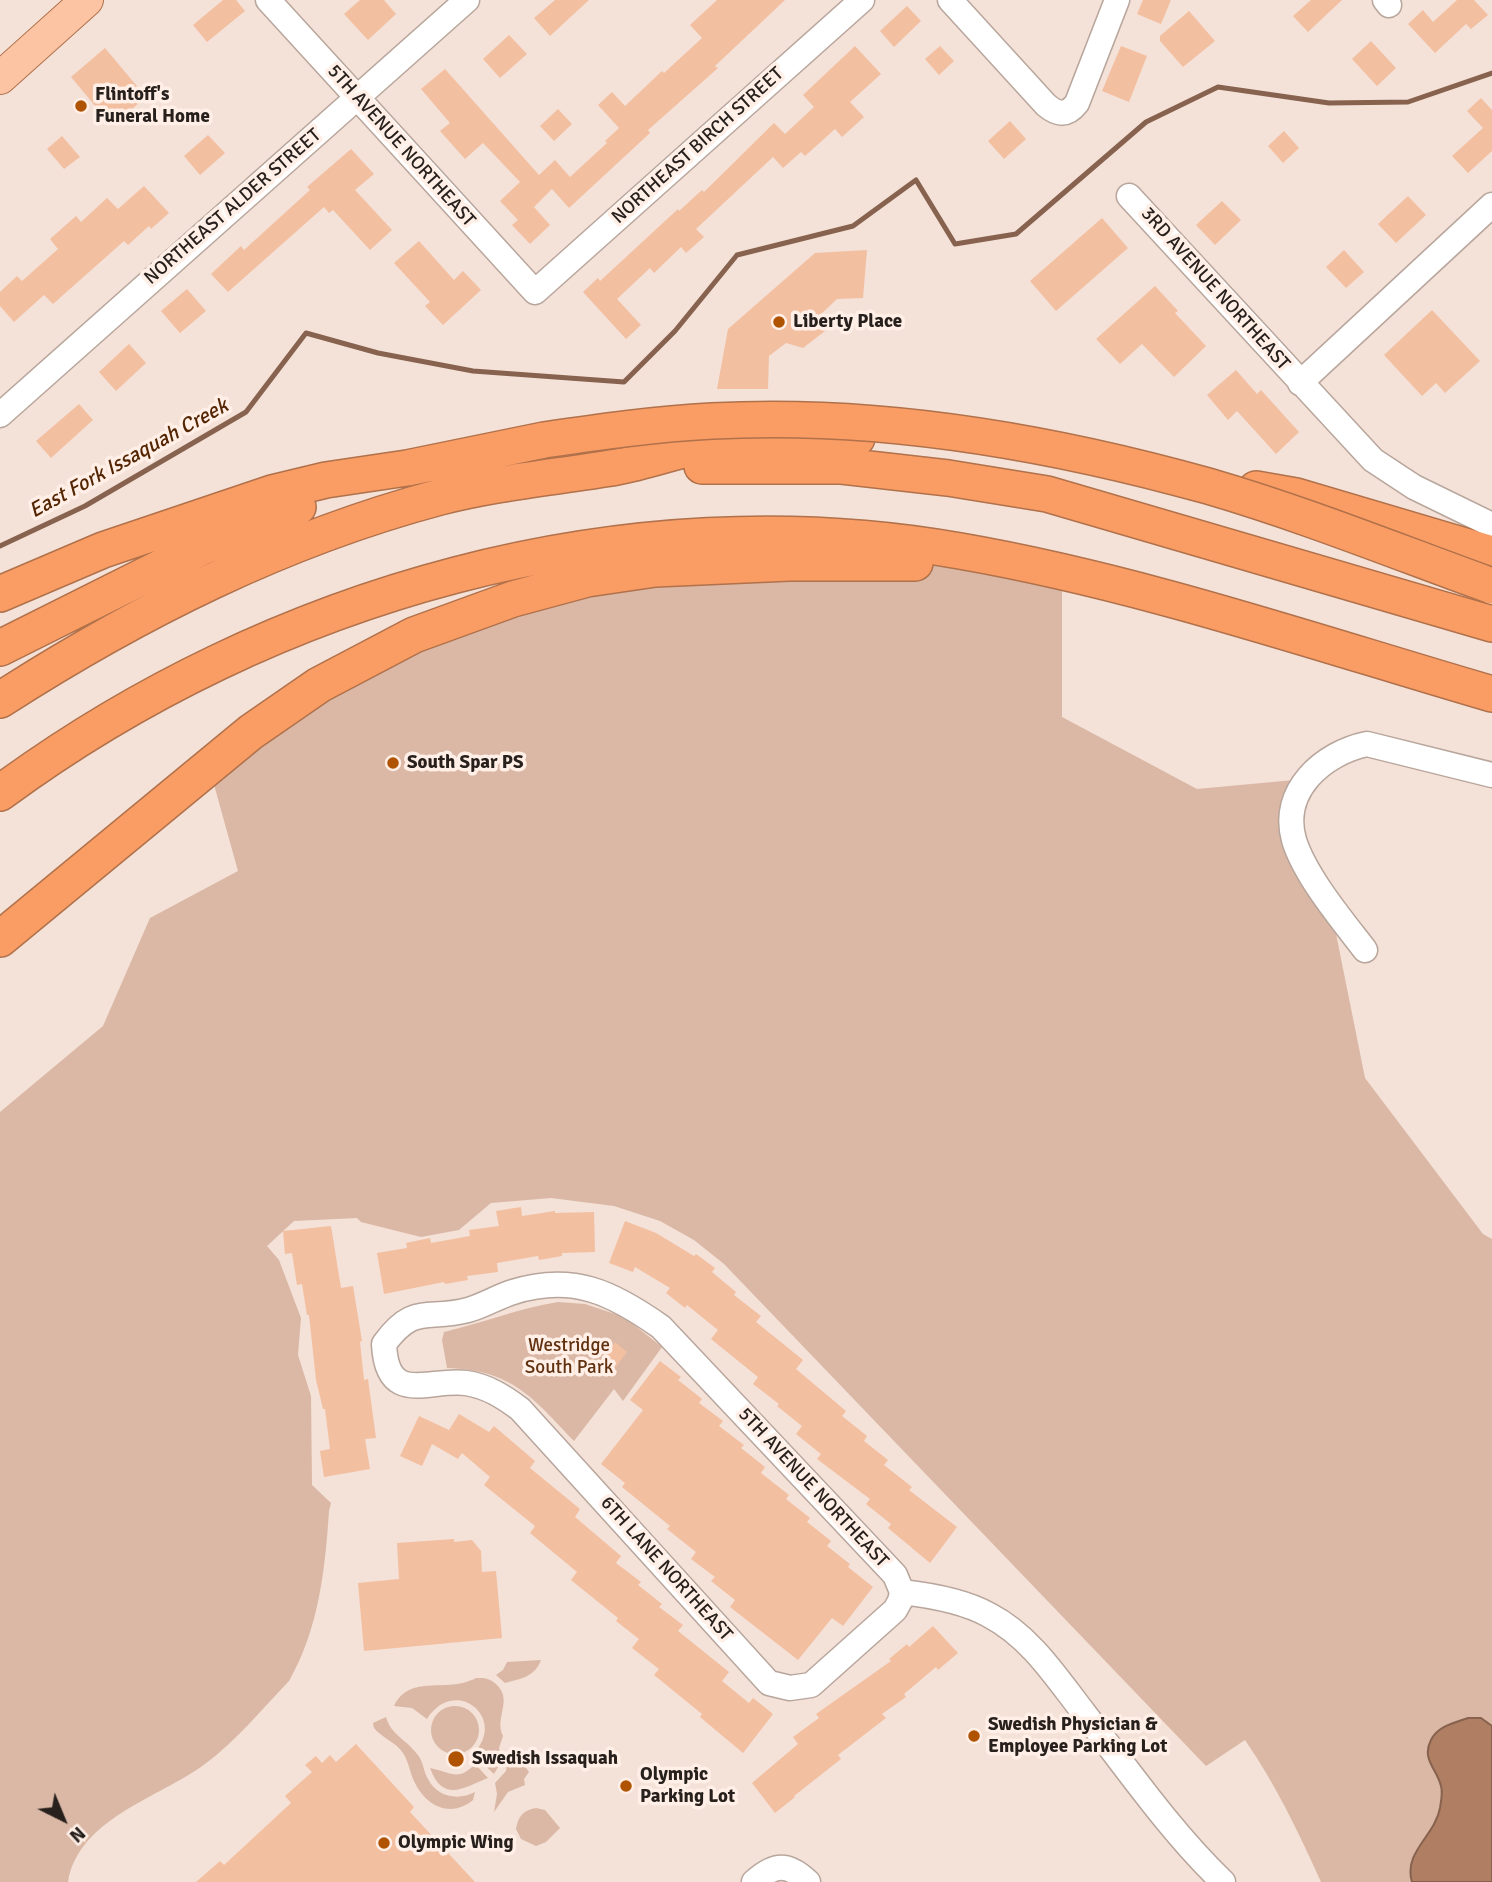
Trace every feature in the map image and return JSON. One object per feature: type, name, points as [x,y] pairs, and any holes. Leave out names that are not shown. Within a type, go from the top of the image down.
[{"type":"highway","points":[[0,594],[128,541],[272,493],[326,480],[407,468],[544,440],[667,425],[759,420],[870,423],[981,435],[1082,454],[1207,486],[1492,586]]},
{"type":"highway","points":[[0,700],[62,660],[140,616],[245,566],[343,527],[453,494],[516,481],[618,466],[715,443],[826,437],[924,441],[1066,456],[1296,496],[1492,554]]},
{"type":"highway","points":[[618,466],[842,466],[948,478],[1047,494],[1492,624]]},
{"type":"highway","points":[[4,646],[124,585],[246,528],[407,468]]},
{"type":"highway","points":[[0,793],[44,760],[187,676],[249,647],[385,595],[522,559],[676,539],[757,534],[816,534],[956,550],[1062,570],[1492,694]]},
{"type":"highway","points":[[0,939],[223,753],[300,697],[362,661],[443,623],[587,579],[655,569],[789,563],[918,563],[1062,570]]},
{"type":"highway","points":[[0,957],[255,747],[359,678],[452,633],[529,605],[587,590],[709,568]]},
{"type":"main road","points":[[0,78],[87,0]]},
{"type":"street","name":"5TH AVENUE NORTHEAST","points":[[268,0],[535,292]]},
{"type":"street","name":"NORTHEAST ALDER STREET","points":[[0,415],[467,0]]},
{"type":"street","name":"NORTHEAST BIRCH STREET","points":[[535,292],[862,0]]},
{"type":"street","points":[[950,0],[1046,105],[1054,112],[1062,114],[1071,110],[1076,103],[1118,0]]},
{"type":"street","name":"3RD AVENUE NORTHEAST","points":[[1129,195],[1373,460],[1396,477],[1437,499]]},
{"type":"street","points":[[1300,383],[1492,205]]},
{"type":"street","points":[[1437,499],[1492,509]]},
{"type":"street","points":[[1437,499],[1492,525]]},
{"type":"street","points":[[1365,950],[1330,904],[1294,840],[1292,823],[1295,801],[1305,779],[1333,756],[1351,747],[1367,744],[1492,775]]},
{"type":"street","name":"5TH AVENUE NORTHEAST","points":[[416,1387],[396,1378],[385,1364],[384,1344],[402,1322],[423,1315],[467,1310],[512,1292],[540,1285],[569,1284],[590,1287],[628,1304],[661,1327],[895,1575],[902,1592]]},
{"type":"street","name":"6TH LANE NORTHEAST","points":[[416,1387],[466,1383],[503,1396],[520,1409],[769,1683],[790,1688],[811,1685],[895,1610],[902,1592]]},
{"type":"street","points":[[902,1592],[928,1595],[988,1614],[1031,1646],[1144,1791],[1223,1882]]},
{"type":"street","points":[[754,1882],[768,1871],[779,1867],[790,1868],[808,1882]]},
{"type":"green space","points":[[918,563],[1062,570],[1062,717],[1197,789],[1305,779],[1292,823],[1330,904],[1365,1078],[1483,1234],[1492,1239],[1492,1882],[1321,1882],[1267,1774],[1245,1740],[1206,1766],[724,1264],[694,1240],[660,1221],[614,1206],[551,1198],[491,1203],[459,1230],[421,1237],[361,1222],[357,1218],[294,1221],[267,1246],[279,1260],[301,1318],[298,1355],[311,1396],[312,1485],[331,1503],[319,1598],[299,1661],[289,1681],[216,1755],[186,1776],[123,1812],[88,1841],[75,1860],[68,1882],[0,1882],[0,1112],[103,1026],[150,918],[238,871],[213,781],[281,728],[387,663],[587,590]]},
{"type":"green space","name":"Westridge South Park","points":[[558,1302],[585,1304],[624,1317],[662,1347],[623,1401],[614,1389],[574,1441],[546,1411],[505,1380],[469,1370],[447,1368],[442,1340],[444,1332]]},
{"type":"green space","points":[[541,1660],[531,1674],[521,1678],[505,1683],[496,1675],[503,1670],[507,1662]]},
{"type":"green space","points":[[476,1678],[492,1681],[503,1697],[503,1736],[499,1748],[502,1760],[494,1774],[471,1756],[482,1742],[485,1729],[482,1717],[474,1707],[464,1701],[451,1701],[439,1706],[427,1719],[412,1708],[394,1706],[409,1690]]},
{"type":"green space","points":[[455,1706],[472,1713],[479,1730],[472,1747],[455,1754],[438,1747],[431,1730],[438,1713]]},
{"type":"green space","points":[[386,1717],[395,1733],[419,1757],[426,1776],[437,1790],[455,1797],[475,1792],[473,1800],[448,1809],[433,1804],[426,1798],[415,1783],[403,1753],[374,1728],[373,1723]]},
{"type":"green space","points":[[509,1754],[513,1759],[521,1761],[529,1772],[524,1779],[525,1785],[508,1792],[494,1812],[497,1794],[495,1783],[506,1771]]},
{"type":"green space","points":[[475,1764],[488,1778],[454,1790],[441,1786],[430,1768],[459,1774]]},
{"type":"green space","points":[[536,1808],[545,1810],[560,1828],[546,1842],[536,1846],[521,1839],[516,1829],[522,1815]]},
{"type":"shaded area","points":[[1468,1718],[1481,1718],[1492,1726],[1492,1882],[1412,1882],[1412,1862],[1437,1818],[1442,1797],[1442,1789],[1429,1758],[1428,1747],[1434,1735],[1442,1728]]},
{"type":"building","points":[[223,0],[236,0],[245,11],[207,42],[193,25]]},
{"type":"building","points":[[360,0],[384,0],[396,14],[368,40],[344,14]]},
{"type":"building","points":[[555,0],[589,0],[550,36],[534,18]]},
{"type":"building","points":[[717,0],[785,0],[715,66],[718,68],[648,130],[650,133],[569,208],[552,189],[534,207],[550,225],[530,244],[512,225],[518,220],[500,201],[520,182],[483,143],[465,159],[440,131],[450,123],[421,89],[445,69],[539,175],[555,160],[570,177],[607,143],[605,141],[619,128],[598,105],[612,92],[625,106],[662,71],[664,73],[702,38],[690,25]]},
{"type":"building","points":[[1143,0],[1171,0],[1161,24],[1137,14]]},
{"type":"building","points":[[1311,0],[1342,0],[1308,32],[1293,16]]},
{"type":"building","points":[[1457,0],[1474,0],[1488,15],[1471,29],[1466,24],[1435,53],[1408,24],[1423,10],[1433,22]]},
{"type":"building","points":[[907,6],[921,21],[894,47],[880,31]]},
{"type":"building","points":[[1189,11],[1215,41],[1183,67],[1160,41],[1160,36]]},
{"type":"building","points":[[509,35],[527,54],[500,78],[483,59]]},
{"type":"building","points":[[1371,41],[1396,68],[1377,86],[1352,59]]},
{"type":"building","points":[[855,46],[881,74],[850,102],[864,117],[842,137],[835,129],[805,156],[801,152],[783,168],[773,157],[696,229],[704,237],[686,253],[681,247],[654,273],[650,268],[617,299],[641,325],[626,339],[583,292],[598,278],[600,281],[678,209],[679,211],[702,190],[704,192],[774,123],[785,134],[814,107],[803,95]]},
{"type":"building","points":[[940,46],[954,61],[939,75],[925,59]]},
{"type":"building","points":[[1121,46],[1147,56],[1129,102],[1102,91]]},
{"type":"building","points":[[105,48],[146,97],[112,126],[71,77]]},
{"type":"building","points":[[1481,98],[1492,110],[1492,151],[1468,173],[1452,156],[1483,128],[1467,111]]},
{"type":"building","points":[[558,109],[572,124],[554,141],[540,126]]},
{"type":"building","points":[[1010,121],[1026,139],[1004,159],[988,141]]},
{"type":"building","points":[[1284,131],[1299,148],[1283,163],[1268,146]]},
{"type":"building","points":[[208,135],[225,153],[200,175],[184,156]]},
{"type":"building","points":[[62,136],[80,157],[64,169],[47,149]]},
{"type":"building","points":[[351,149],[374,174],[355,190],[392,230],[370,250],[333,210],[329,213],[324,207],[228,292],[211,274],[241,246],[244,250],[310,190],[307,187]]},
{"type":"building","points":[[144,186],[169,213],[128,245],[124,241],[53,304],[44,295],[14,322],[0,306],[0,292],[17,276],[22,281],[58,249],[50,239],[76,216],[81,222],[107,198],[118,209]]},
{"type":"building","points":[[1408,196],[1426,215],[1396,243],[1378,224]]},
{"type":"building","points":[[1222,201],[1241,220],[1215,245],[1196,225]]},
{"type":"building","points":[[1102,218],[1128,248],[1056,311],[1030,281]]},
{"type":"building","points":[[419,241],[454,280],[463,271],[481,290],[443,325],[425,306],[430,302],[394,263]]},
{"type":"building","name":"Liberty Place","points":[[867,250],[863,298],[837,299],[820,315],[825,331],[803,348],[786,343],[769,356],[768,389],[717,389],[728,329],[815,253]]},
{"type":"building","points":[[1344,250],[1364,272],[1346,288],[1326,267]]},
{"type":"building","points":[[1155,286],[1178,311],[1175,313],[1206,346],[1174,377],[1142,344],[1120,364],[1096,339]]},
{"type":"building","points":[[187,289],[206,311],[180,333],[161,311]]},
{"type":"building","points":[[1432,310],[1480,361],[1445,393],[1436,383],[1422,396],[1384,355]]},
{"type":"building","points":[[129,344],[146,363],[116,391],[99,372]]},
{"type":"building","points":[[1236,370],[1257,394],[1261,390],[1299,432],[1276,454],[1237,411],[1228,420],[1207,395]]},
{"type":"building","points":[[79,404],[93,420],[51,458],[36,441]]},
{"type":"building","points":[[521,1207],[522,1216],[555,1211],[594,1212],[595,1252],[562,1253],[562,1256],[539,1260],[538,1256],[497,1263],[498,1272],[467,1276],[468,1280],[384,1294],[377,1253],[407,1248],[406,1243],[430,1238],[431,1243],[470,1236],[469,1230],[499,1226],[496,1211]]},
{"type":"building","points":[[625,1221],[656,1233],[694,1256],[696,1254],[715,1268],[712,1272],[736,1292],[734,1295],[761,1316],[756,1322],[803,1360],[796,1369],[846,1411],[842,1416],[867,1436],[864,1441],[888,1460],[884,1465],[912,1487],[909,1490],[957,1527],[930,1563],[888,1528],[891,1524],[866,1504],[870,1499],[817,1459],[821,1454],[796,1434],[802,1426],[753,1384],[758,1377],[711,1339],[718,1330],[687,1305],[685,1308],[666,1293],[670,1288],[635,1267],[633,1272],[609,1263]]},
{"type":"building","points":[[331,1226],[341,1288],[353,1286],[362,1341],[364,1380],[368,1379],[376,1438],[365,1439],[370,1469],[324,1477],[320,1451],[330,1449],[325,1409],[316,1380],[309,1315],[302,1284],[297,1285],[292,1253],[285,1254],[283,1231]]},
{"type":"building","points":[[615,1342],[627,1352],[616,1367],[603,1357]]},
{"type":"building","points":[[660,1361],[681,1377],[678,1380],[702,1399],[699,1403],[723,1421],[719,1426],[744,1445],[741,1448],[765,1467],[761,1473],[789,1495],[786,1499],[810,1518],[807,1522],[831,1541],[827,1546],[873,1587],[843,1626],[832,1618],[798,1660],[730,1607],[735,1600],[711,1581],[715,1577],[691,1559],[696,1552],[667,1529],[670,1526],[622,1487],[625,1483],[601,1464],[643,1410],[630,1400]]},
{"type":"building","points":[[459,1414],[489,1432],[494,1426],[535,1461],[530,1468],[580,1509],[575,1517],[621,1556],[616,1563],[641,1582],[638,1585],[662,1604],[659,1607],[683,1625],[678,1631],[729,1672],[722,1681],[749,1703],[753,1698],[773,1714],[743,1753],[700,1717],[702,1714],[654,1675],[659,1669],[632,1648],[639,1639],[571,1580],[577,1572],[530,1533],[535,1526],[484,1485],[490,1477],[462,1453],[458,1459],[432,1444],[422,1466],[400,1456],[419,1416],[449,1430]]},
{"type":"building","points":[[454,1539],[454,1542],[472,1540],[481,1551],[482,1572],[496,1571],[502,1638],[364,1651],[358,1583],[399,1579],[397,1543]]},
{"type":"building","points":[[933,1626],[958,1653],[938,1670],[936,1667],[904,1694],[906,1697],[882,1714],[886,1718],[838,1755],[841,1759],[775,1813],[752,1783],[798,1744],[793,1737],[819,1718],[816,1714],[891,1661],[889,1659],[907,1644],[909,1647]]},
{"type":"building","name":"Olympic Wing","points":[[356,1744],[414,1807],[410,1812],[475,1882],[196,1882],[220,1861],[224,1865],[291,1803],[285,1796],[312,1772],[305,1765],[316,1756],[322,1763],[330,1755],[336,1762]]},
{"type":"waterway","name":"East Fork Issaquah Creek","points":[[0,546],[85,506],[246,412],[306,333],[378,353],[473,371],[624,382],[675,331],[737,255],[853,226],[916,180],[955,244],[1016,234],[1146,122],[1218,87],[1329,103],[1408,102],[1492,73]]},
{"type":"place","name":"Flintoff's Funeral Home","points":[[81,106]]},
{"type":"place","name":"Liberty Place","points":[[779,322]]},
{"type":"place","name":"South Spar PS","points":[[393,763]]},
{"type":"place","name":"Swedish Physician & Employee Parking Lot","points":[[974,1736]]},
{"type":"place","name":"Swedish Issaquah","points":[[456,1759]]},
{"type":"place","name":"Olympic Parking Lot","points":[[626,1786]]},
{"type":"place","name":"Olympic Wing","points":[[384,1843]]}]
